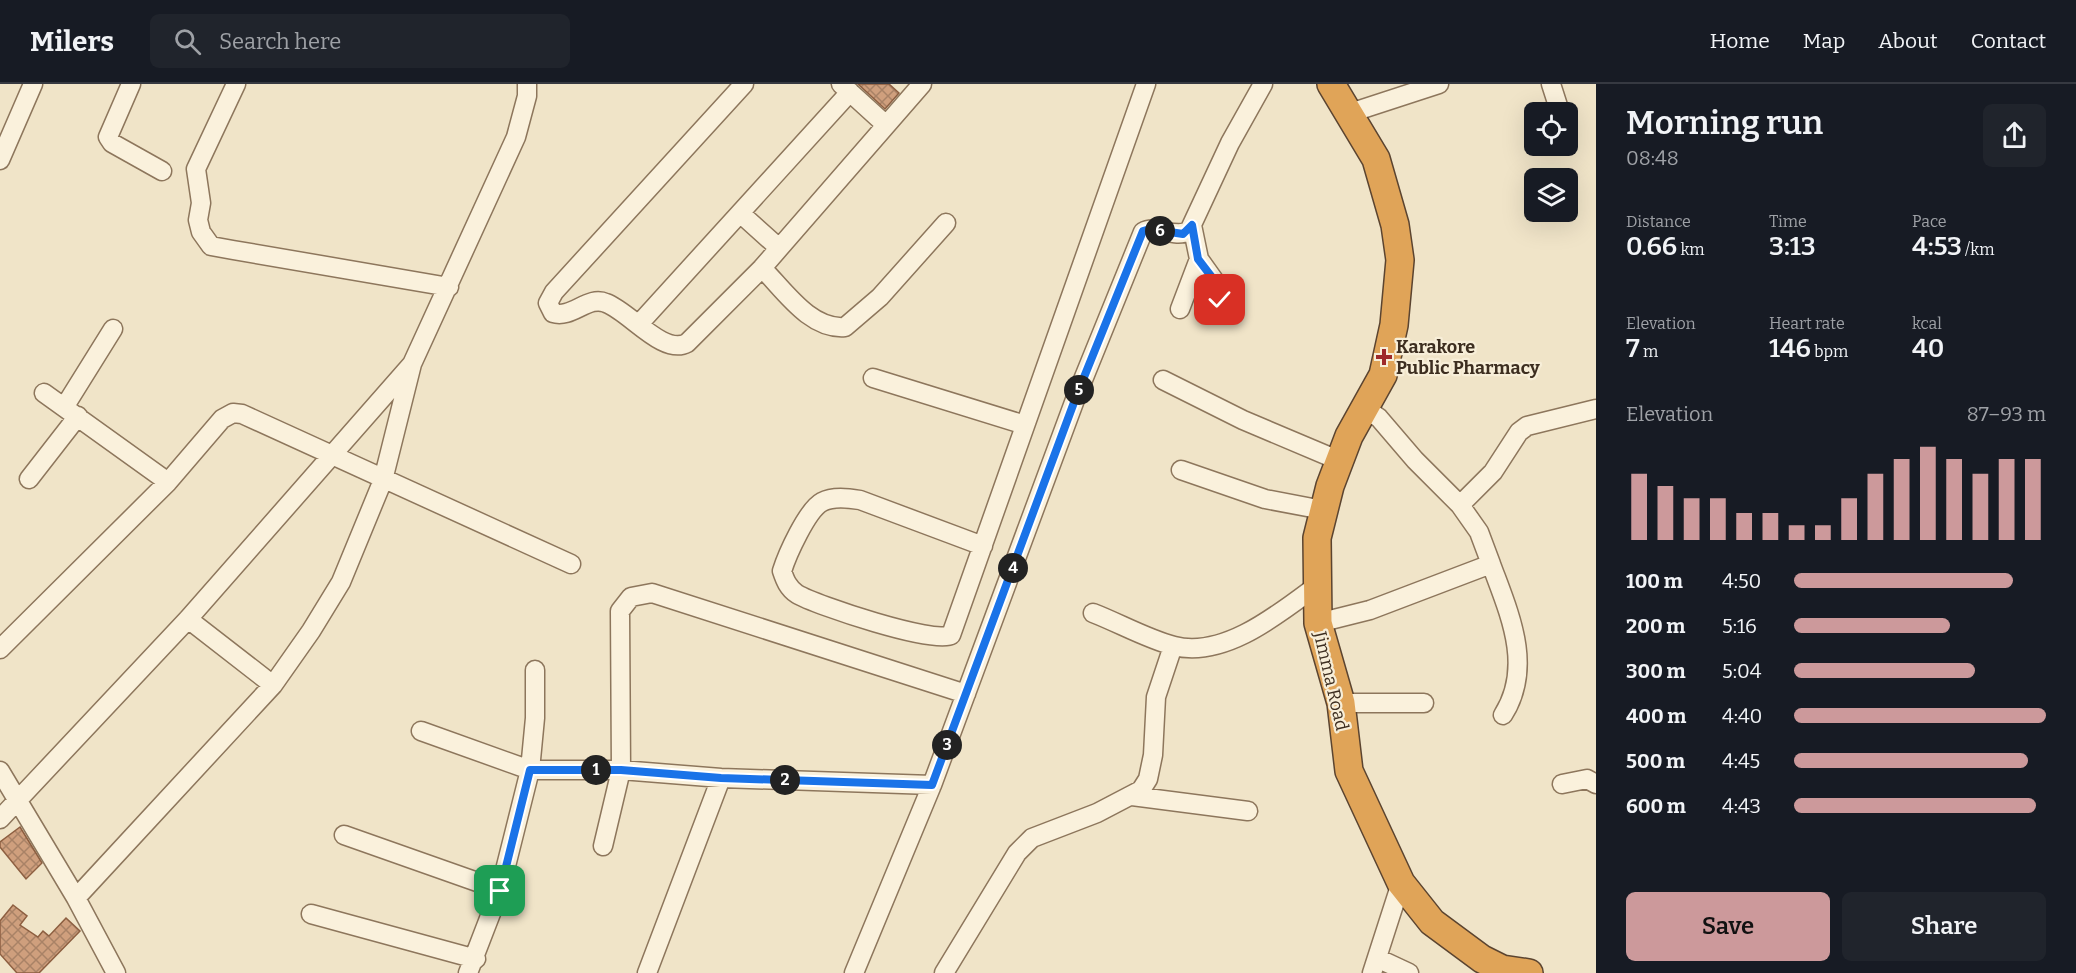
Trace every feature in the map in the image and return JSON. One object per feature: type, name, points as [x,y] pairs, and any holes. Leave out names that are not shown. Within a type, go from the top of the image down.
[{"type":"highway","name":"Jimma Road","points":[[1331,84],[1376,159],[1395,225],[1400,260],[1399,286],[1390,350],[1383,375],[1349,436],[1323,510],[1317,538],[1318,623],[1341,703],[1349,771],[1401,883],[1432,922],[1482,959],[1502,969],[1529,973]]},
{"type":"street","points":[[0,160],[33,84]]},
{"type":"street","points":[[131,84],[108,137],[112,143],[162,171]]},
{"type":"street","points":[[236,84],[196,169],[201,203],[198,220],[206,241],[211,246],[449,287]]},
{"type":"street","points":[[76,898],[273,685],[311,631],[341,582],[382,480],[412,364],[516,137],[527,96],[527,84]]},
{"type":"street","points":[[744,84],[554,292],[548,303],[553,313],[559,315],[592,303],[605,302],[665,344],[681,346],[762,268],[922,84]]},
{"type":"street","points":[[983,546],[860,500],[846,498],[824,501],[815,507],[787,556],[782,571],[789,587],[800,596],[870,621],[946,638],[951,635],[983,546],[1146,84]]},
{"type":"street","points":[[855,973],[932,785],[1076,397],[1143,231],[1150,229],[1183,234],[1192,225],[1230,143],[1263,84]]},
{"type":"street","points":[[1350,113],[1439,84]]},
{"type":"street","points":[[1551,84],[1557,102]]},
{"type":"street","points":[[639,324],[740,213],[846,88],[886,125]]},
{"type":"street","points":[[740,213],[779,248]]},
{"type":"street","points":[[762,268],[802,310],[825,325],[845,327],[880,297],[946,223]]},
{"type":"street","points":[[1192,225],[1198,259],[1214,280],[1220,300]]},
{"type":"street","points":[[1180,309],[1198,259]]},
{"type":"street","points":[[29,479],[71,411],[113,329]]},
{"type":"street","points":[[0,819],[188,619],[412,364]]},
{"type":"street","points":[[873,378],[1025,425]]},
{"type":"street","points":[[1163,380],[1243,420],[1340,461]]},
{"type":"street","points":[[44,393],[168,482]]},
{"type":"street","points":[[1366,409],[1379,417],[1415,460],[1460,505],[1479,532],[1513,625],[1519,657],[1516,690],[1503,715]]},
{"type":"street","points":[[1460,505],[1493,472],[1520,432],[1527,426],[1596,409]]},
{"type":"street","points":[[0,649],[168,482],[222,419],[233,413],[242,414],[335,454],[382,480],[571,564]]},
{"type":"street","points":[[1182,471],[1264,500],[1323,510]]},
{"type":"street","points":[[1318,623],[1370,610],[1491,564]]},
{"type":"street","points":[[1093,612],[1173,645],[1206,648],[1260,627],[1319,584]]},
{"type":"street","points":[[603,846],[621,770],[620,611],[631,597],[652,593],[966,694]]},
{"type":"street","points":[[188,619],[273,685]]},
{"type":"street","points":[[944,973],[1017,853],[1032,838],[1132,796],[1141,790],[1148,779],[1153,755],[1156,697],[1173,645]]},
{"type":"street","points":[[310,914],[472,966],[500,891],[530,770],[536,718],[535,670]]},
{"type":"street","points":[[1341,703],[1424,703]]},
{"type":"street","points":[[421,731],[530,770],[621,770],[721,778],[932,785]]},
{"type":"street","points":[[0,771],[76,898],[116,973]]},
{"type":"street","points":[[647,973],[721,778]]},
{"type":"street","points":[[1562,784],[1587,779],[1596,784]]},
{"type":"street","points":[[1132,796],[1248,811]]},
{"type":"street","points":[[344,835],[500,891]]},
{"type":"street","points":[[1401,883],[1375,966],[1409,973]]},
{"type":"building","points":[[858,84],[889,84],[899,93],[885,109]]},
{"type":"building","points":[[20,827],[42,863],[26,879],[0,847],[0,842]]},
{"type":"building","points":[[13,905],[27,916],[20,925],[38,937],[43,931],[49,936],[66,918],[80,931],[39,973],[17,973],[0,954],[0,921]]},
{"type":"place","name":"Karakore Public Pharmacy","points":[[1384,357]]},
{"type":"route","points":[[500,891],[530,770],[621,770],[721,778],[932,785],[1076,397],[1143,231],[1150,229],[1183,234],[1189,231],[1192,225],[1198,259],[1214,280],[1220,300]]}]
